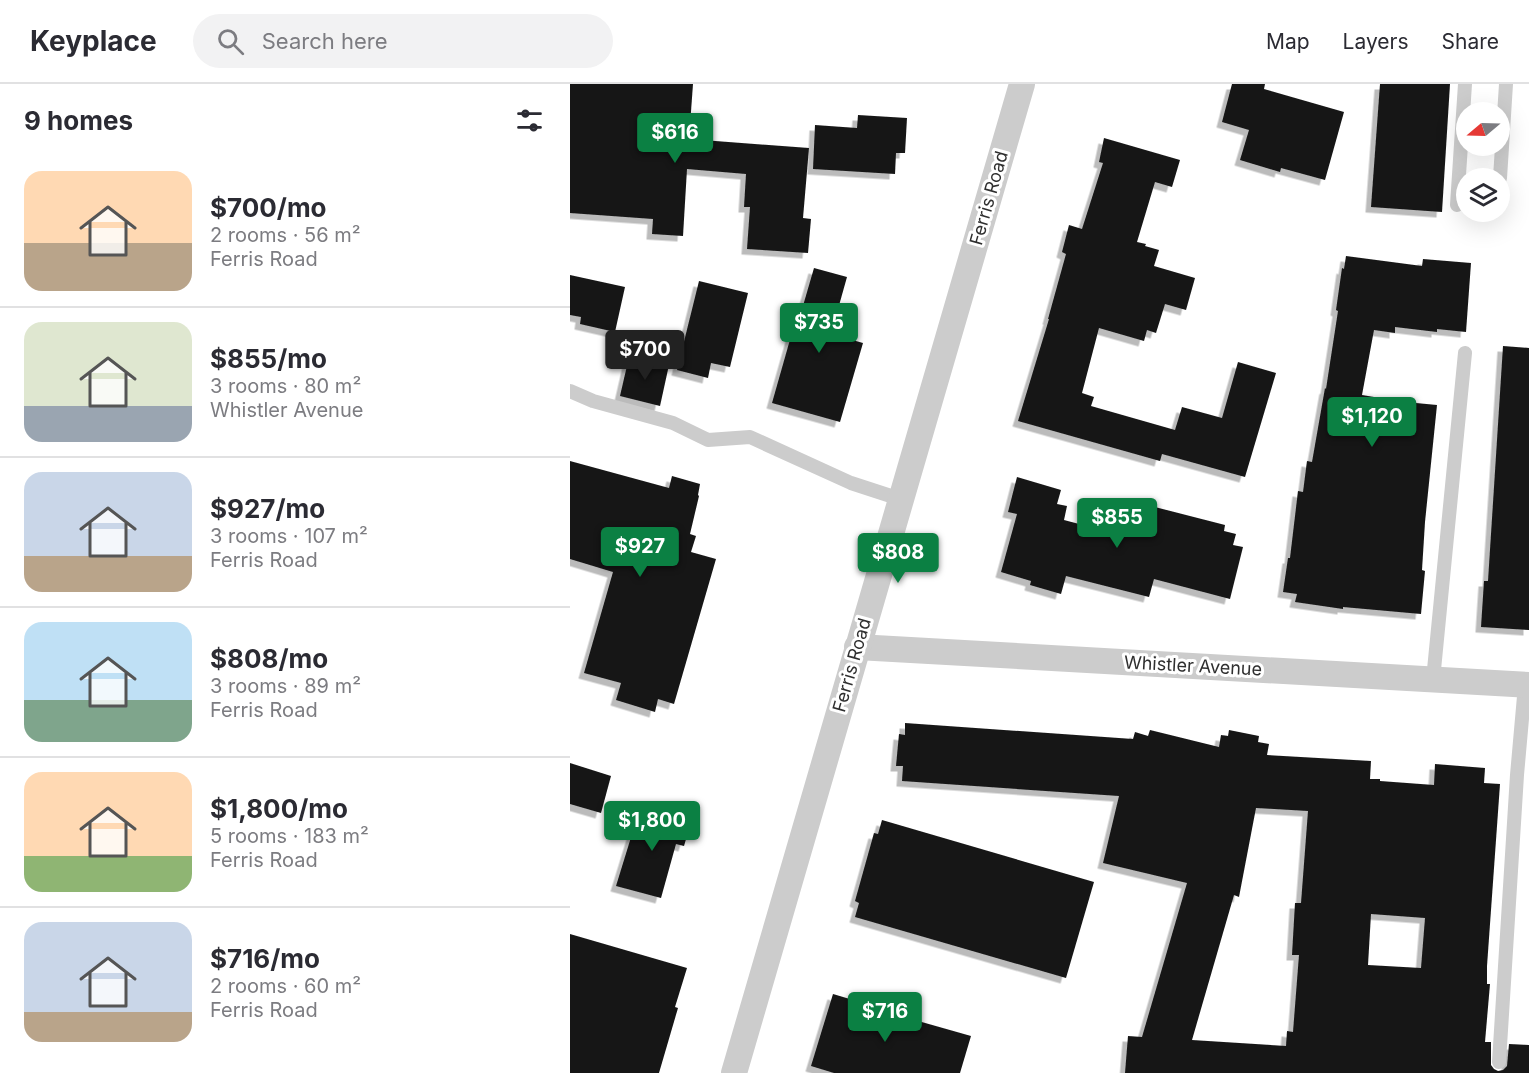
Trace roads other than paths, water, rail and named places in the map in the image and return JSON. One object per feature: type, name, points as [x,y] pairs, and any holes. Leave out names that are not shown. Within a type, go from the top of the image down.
[{"type":"street","name":"Ferris Road","points":[[734,1073],[1022,84]]},
{"type":"street","name":"Whistler Avenue","points":[[857,647],[1527,685]]},
{"type":"lane","points":[[1460,168],[1466,84]]},
{"type":"lane","points":[[1501,168],[1506,84]]},
{"type":"lane","points":[[1433,680],[1466,353]]},
{"type":"lane","points":[[570,391],[594,401],[673,423],[708,440],[750,437],[851,483],[900,499]]},
{"type":"lane","points":[[1499,1062],[1517,775],[1527,685]]}]
